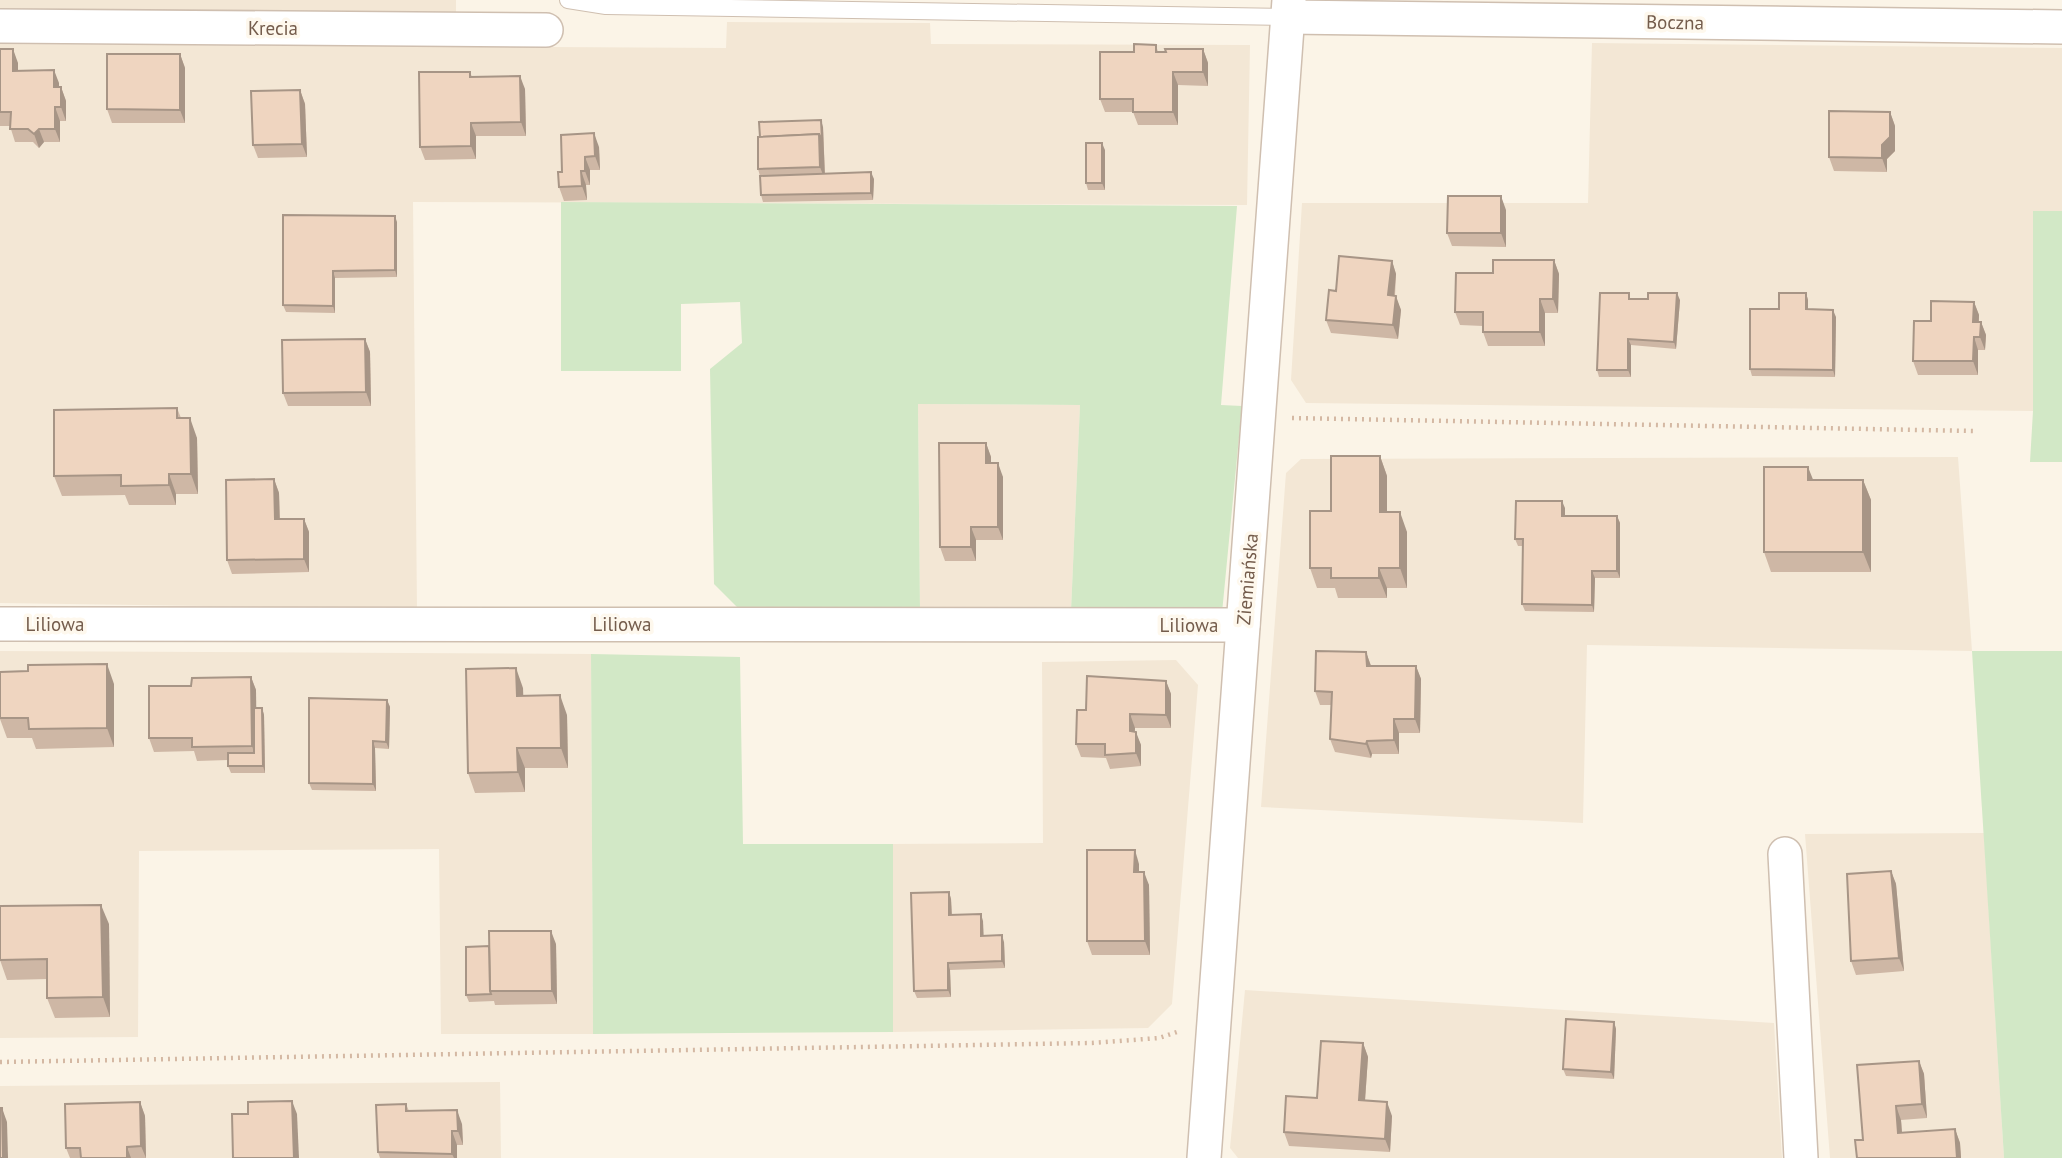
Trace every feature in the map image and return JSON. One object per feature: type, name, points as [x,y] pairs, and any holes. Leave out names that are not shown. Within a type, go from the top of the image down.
[{"type":"street","name":"Boczna","points":[[1288,9],[2062,27]]},
{"type":"street","name":"Ziemiańska","points":[[1204,1158],[1288,9]]},
{"type":"street","name":"Krecia","points":[[0,26],[546,30]]},
{"type":"street","name":"Liliowa","points":[[0,624],[1243,625]]},
{"type":"street","points":[[1785,854],[1801,1158]]},
{"type":"lane","points":[[568,0],[606,6],[1288,9]]},
{"type":"path","points":[[1260,417],[1973,431]]},
{"type":"path","points":[[0,1062],[1092,1043],[1159,1038],[1214,1020]]},
{"type":"shaded area","points":[[0,0],[456,0],[456,15],[0,11]]},
{"type":"shaded area","points":[[727,22],[930,23],[931,44],[1250,45],[1247,205],[413,202],[417,609],[0,603],[0,44],[726,48]]},
{"type":"shaded area","points":[[1592,43],[2062,48],[2062,211],[2033,211],[2033,411],[1306,403],[1291,380],[1302,203],[1588,203]]},
{"type":"shaded area","points":[[918,404],[1080,405],[1071,611],[920,611]]},
{"type":"shaded area","points":[[1958,457],[1972,651],[1587,645],[1583,823],[1261,807],[1286,473],[1301,459]]},
{"type":"shaded area","points":[[0,651],[591,654],[593,1034],[441,1034],[439,849],[139,851],[138,1037],[0,1038]]},
{"type":"shaded area","points":[[1176,660],[1198,685],[1172,1004],[1148,1028],[893,1032],[893,844],[1043,843],[1042,662]]},
{"type":"shaded area","points":[[1984,833],[2004,1158],[1830,1158],[1805,834]]},
{"type":"shaded area","points":[[1245,990],[1774,1023],[1782,1158],[1238,1158],[1230,1148]]},
{"type":"shaded area","points":[[500,1082],[501,1158],[0,1158],[0,1086]]},
{"type":"green space","points":[[561,202],[1237,206],[1221,405],[1242,406],[1222,613],[1071,611],[1080,405],[918,404],[920,611],[741,611],[714,584],[710,369],[742,343],[740,302],[681,304],[681,371],[561,371]]},
{"type":"green space","points":[[2033,211],[2062,211],[2062,462],[2030,462],[2033,411]]},
{"type":"green space","points":[[1972,651],[2062,651],[2062,1158],[2004,1158]]},
{"type":"green space","points":[[591,654],[740,657],[743,844],[893,844],[893,1032],[593,1034]]},
{"type":"building","points":[[1134,44],[1156,45],[1156,52],[1166,52],[1165,49],[1203,49],[1203,72],[1173,72],[1173,112],[1133,112],[1133,99],[1100,99],[1100,52],[1134,52]]},
{"type":"building","points":[[0,49],[13,49],[13,71],[54,70],[54,87],[61,87],[61,107],[55,107],[55,129],[39,129],[34,134],[28,129],[10,129],[11,112],[0,112]]},
{"type":"building","points":[[107,54],[180,54],[180,110],[107,109]]},
{"type":"building","points":[[419,72],[470,72],[470,77],[520,76],[521,122],[471,123],[471,146],[420,147]]},
{"type":"building","points":[[300,90],[302,144],[253,145],[251,91]]},
{"type":"building","points":[[1829,111],[1890,112],[1890,137],[1882,145],[1882,158],[1829,157]]},
{"type":"building","points":[[821,120],[822,141],[819,134],[760,137],[759,122]]},
{"type":"building","points":[[594,133],[595,156],[585,157],[585,171],[581,171],[582,186],[559,187],[558,172],[562,172],[561,135]]},
{"type":"building","points":[[819,134],[820,167],[758,169],[758,137]]},
{"type":"building","points":[[1086,143],[1102,143],[1102,183],[1086,183]]},
{"type":"building","points":[[871,172],[871,193],[761,195],[760,176]]},
{"type":"building","points":[[1448,196],[1501,196],[1501,233],[1447,233]]},
{"type":"building","points":[[283,215],[395,216],[395,270],[333,271],[333,306],[283,305]]},
{"type":"building","points":[[1339,256],[1392,261],[1388,295],[1396,296],[1393,325],[1326,320],[1329,290],[1336,291]]},
{"type":"building","points":[[1493,260],[1554,260],[1553,299],[1540,299],[1540,332],[1483,332],[1483,312],[1455,312],[1456,273],[1493,273]]},
{"type":"building","points":[[1600,293],[1629,293],[1629,299],[1648,299],[1648,293],[1677,293],[1674,342],[1628,339],[1628,370],[1597,370]]},
{"type":"building","points":[[1779,293],[1806,293],[1806,309],[1833,310],[1833,370],[1750,369],[1750,309],[1779,309]]},
{"type":"building","points":[[1931,301],[1974,302],[1973,322],[1981,322],[1980,337],[1974,337],[1973,361],[1913,361],[1914,321],[1931,321]]},
{"type":"building","points":[[365,339],[366,392],[283,393],[282,340]]},
{"type":"building","points":[[177,408],[177,418],[190,418],[191,474],[169,474],[169,485],[121,486],[121,475],[54,476],[54,410]]},
{"type":"building","points":[[939,443],[986,443],[986,463],[998,463],[998,527],[971,527],[971,547],[940,547]]},
{"type":"building","points":[[1331,456],[1380,456],[1380,512],[1400,512],[1400,568],[1379,568],[1379,578],[1331,578],[1331,568],[1310,568],[1310,511],[1331,511]]},
{"type":"building","points":[[1764,467],[1808,467],[1808,480],[1863,480],[1863,552],[1764,552]]},
{"type":"building","points":[[274,479],[275,519],[304,519],[304,559],[227,560],[226,480]]},
{"type":"building","points":[[1516,501],[1562,501],[1562,516],[1617,516],[1617,571],[1592,571],[1592,605],[1522,604],[1523,539],[1515,539]]},
{"type":"building","points":[[1316,651],[1366,652],[1367,666],[1416,666],[1415,719],[1394,719],[1394,740],[1367,741],[1366,744],[1330,739],[1332,692],[1315,691]]},
{"type":"building","points":[[107,664],[107,728],[29,729],[28,718],[0,718],[0,672],[28,671],[28,665]]},
{"type":"building","points":[[516,668],[517,696],[560,695],[561,748],[517,748],[518,772],[468,773],[466,669]]},
{"type":"building","points":[[1087,676],[1166,681],[1166,715],[1130,714],[1130,731],[1136,732],[1136,753],[1105,755],[1105,744],[1076,744],[1077,710],[1086,710]]},
{"type":"building","points":[[251,677],[252,746],[192,747],[192,738],[149,738],[149,686],[191,686],[192,678]]},
{"type":"building","points":[[309,698],[387,700],[386,742],[373,741],[373,784],[309,783]]},
{"type":"building","points":[[254,708],[262,708],[263,766],[228,766],[228,753],[254,753]]},
{"type":"building","points":[[1087,850],[1135,850],[1134,872],[1144,872],[1145,941],[1087,941]]},
{"type":"building","points":[[1891,871],[1899,958],[1851,961],[1847,874]]},
{"type":"building","points":[[949,892],[949,915],[981,914],[981,936],[1002,935],[1002,961],[948,963],[948,990],[914,991],[911,893]]},
{"type":"building","points":[[101,905],[103,997],[47,998],[47,959],[0,960],[0,906]]},
{"type":"building","points":[[489,931],[551,931],[552,991],[490,991]]},
{"type":"building","points":[[489,946],[491,994],[466,995],[466,947]]},
{"type":"building","points":[[1566,1019],[1614,1022],[1611,1072],[1563,1069]]},
{"type":"building","points":[[1321,1041],[1363,1043],[1359,1100],[1387,1102],[1385,1139],[1284,1132],[1286,1096],[1317,1098]]},
{"type":"building","points":[[1919,1061],[1922,1104],[1896,1106],[1898,1133],[1955,1129],[1957,1158],[1857,1158],[1855,1140],[1863,1140],[1857,1065]]},
{"type":"building","points":[[292,1101],[294,1158],[233,1158],[232,1114],[248,1114],[248,1102]]},
{"type":"building","points":[[140,1102],[141,1146],[127,1147],[127,1158],[81,1158],[80,1148],[66,1148],[65,1104]]},
{"type":"building","points":[[406,1104],[406,1111],[457,1110],[458,1131],[452,1131],[452,1154],[378,1152],[376,1105]]},
{"type":"building","points":[[2,1108],[3,1158],[0,1158]]}]
